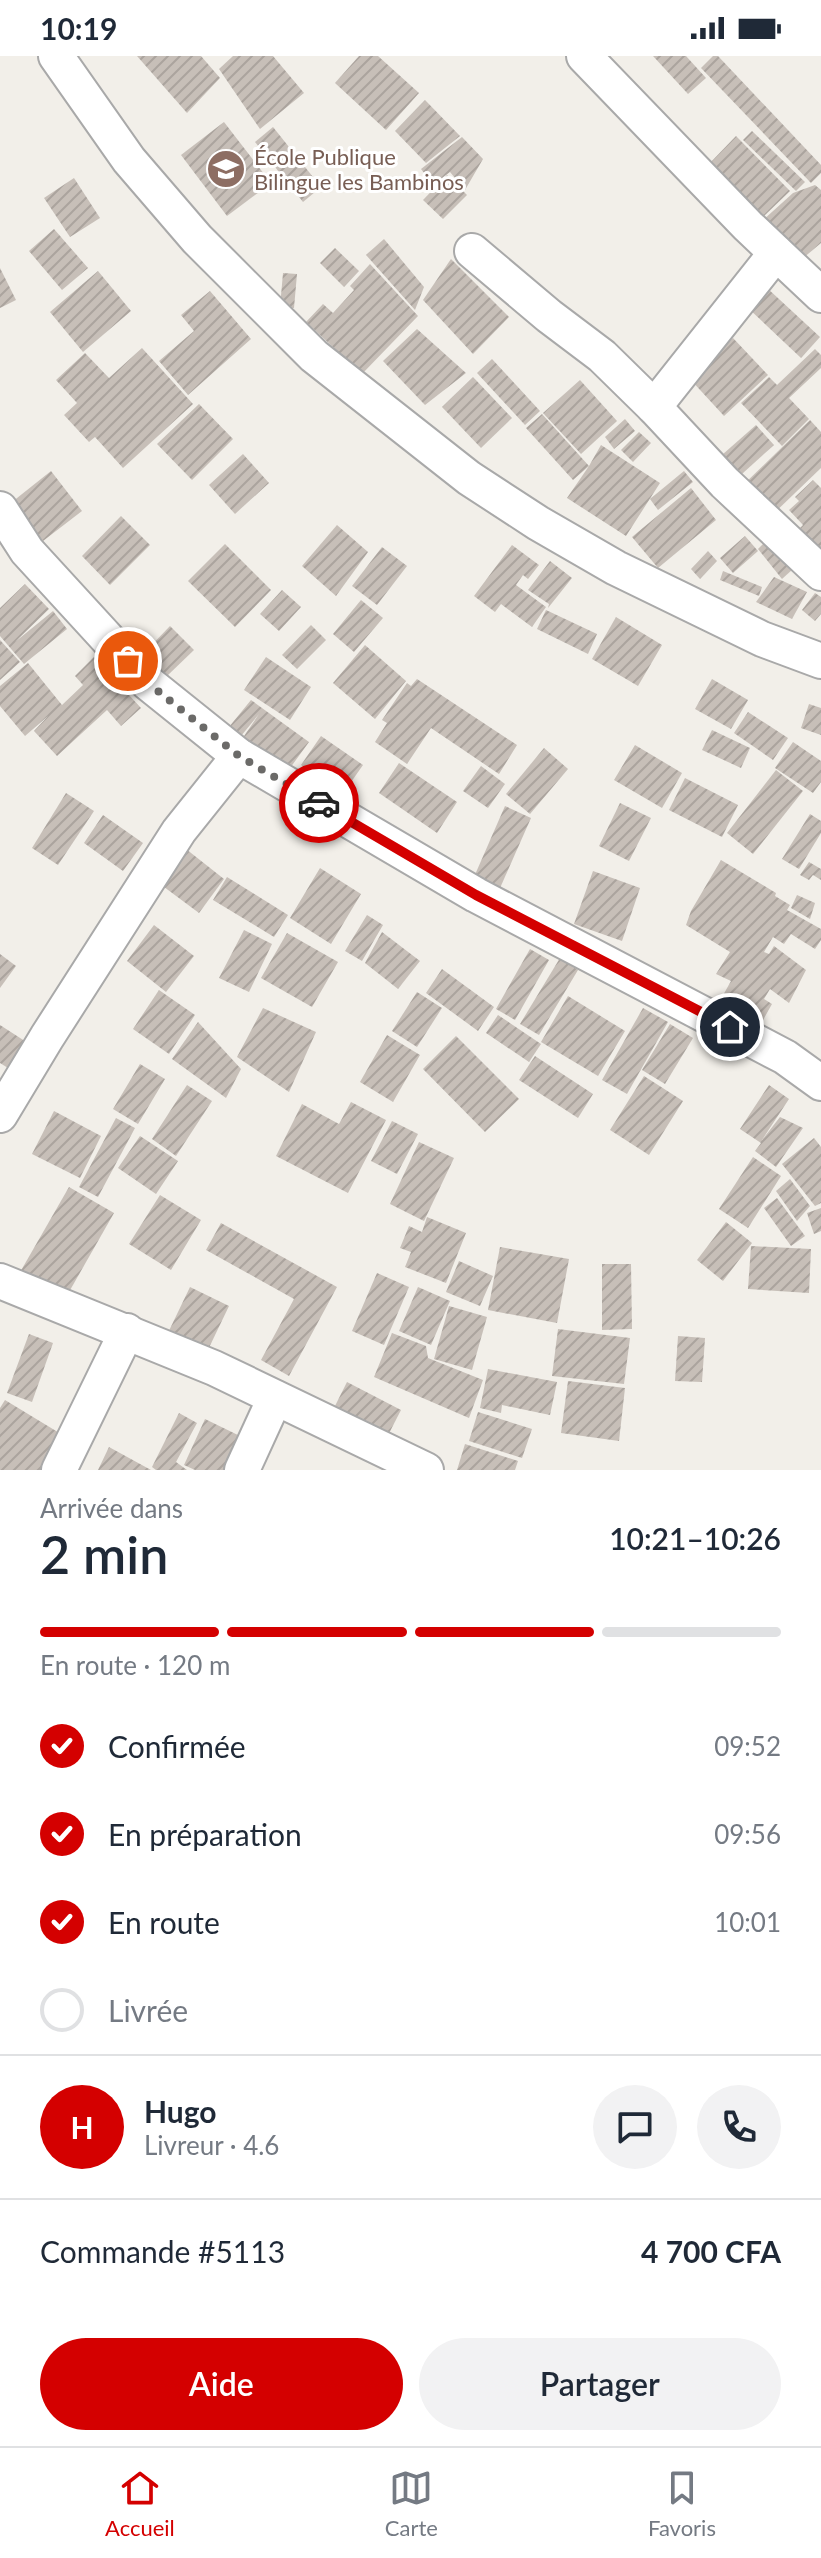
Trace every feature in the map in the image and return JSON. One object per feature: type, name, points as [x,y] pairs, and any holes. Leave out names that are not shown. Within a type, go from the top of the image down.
[{"type":"street","points":[[56,56],[138,172],[197,239],[314,356],[469,478],[538,523],[642,581],[762,639],[821,661]]},
{"type":"street","points":[[584,56],[821,295]]},
{"type":"street","points":[[472,251],[602,356],[725,483],[821,573]]},
{"type":"street","points":[[654,407],[776,253]]},
{"type":"street","points":[[0,509],[27,551],[148,683],[239,756],[476,895],[592,953],[785,1057],[821,1083]]},
{"type":"street","points":[[0,1115],[179,831],[239,756]]},
{"type":"street","points":[[0,1281],[214,1368],[426,1470]]},
{"type":"street","points":[[59,1470],[127,1331]]},
{"type":"street","points":[[242,1470],[275,1398]]},
{"type":"building","points":[[137,56],[201,56],[220,78],[187,113]]},
{"type":"building","points":[[233,56],[273,56],[304,93],[260,129],[219,69]]},
{"type":"building","points":[[359,56],[378,56],[419,93],[386,130],[335,83]]},
{"type":"building","points":[[653,56],[686,56],[706,78],[688,94]]},
{"type":"building","points":[[713,56],[718,56],[821,165],[821,173],[811,183],[701,68]]},
{"type":"building","points":[[425,100],[460,136],[426,163],[395,131]]},
{"type":"building","name":"École Publique Bilingue les Bambinos","points":[[224,122],[271,183],[227,216],[181,155]]},
{"type":"building","points":[[273,127],[321,187],[303,202],[255,142]]},
{"type":"building","points":[[752,131],[805,182],[796,191],[743,140]]},
{"type":"building","points":[[736,136],[790,191],[763,217],[710,163]]},
{"type":"building","points":[[462,137],[483,159],[465,190],[450,172],[433,185],[421,169]]},
{"type":"building","points":[[447,175],[467,195],[443,219],[423,200]]},
{"type":"building","points":[[74,178],[100,218],[70,237],[44,198]]},
{"type":"building","points":[[815,185],[821,190],[821,243],[802,259],[762,221],[793,193]]},
{"type":"building","points":[[54,229],[88,268],[62,290],[29,251]]},
{"type":"building","points":[[384,239],[424,287],[415,310],[366,255]]},
{"type":"building","points":[[335,248],[359,271],[344,287],[320,263]]},
{"type":"building","points":[[451,259],[509,317],[473,354],[423,300]]},
{"type":"building","points":[[370,264],[418,316],[362,374],[306,322],[323,304],[333,313],[354,290],[350,286]]},
{"type":"building","points":[[0,268],[16,300],[0,308]]},
{"type":"building","points":[[98,271],[131,311],[83,352],[50,312]]},
{"type":"building","points":[[283,273],[297,274],[294,308],[280,307]]},
{"type":"building","points":[[766,287],[820,337],[801,358],[747,307]]},
{"type":"building","points":[[210,291],[251,339],[188,395],[159,361],[194,331],[181,315]]},
{"type":"building","points":[[417,329],[466,373],[425,405],[383,361]]},
{"type":"building","points":[[733,338],[768,375],[724,416],[690,379]]},
{"type":"building","points":[[142,348],[193,404],[123,468],[95,437],[89,442],[64,415],[77,403],[56,380],[85,353],[109,378]]},
{"type":"building","points":[[815,349],[821,355],[821,368],[789,398],[809,419],[782,446],[741,403],[769,377],[777,385]]},
{"type":"building","points":[[492,359],[540,411],[525,425],[477,373]]},
{"type":"building","points":[[473,377],[512,418],[481,448],[442,407]]},
{"type":"building","points":[[580,380],[617,421],[581,454],[543,413]]},
{"type":"building","points":[[199,404],[233,439],[192,480],[157,444]]},
{"type":"building","points":[[542,414],[589,466],[573,480],[526,428]]},
{"type":"building","points":[[625,419],[635,431],[614,449],[605,437]]},
{"type":"building","points":[[810,420],[821,432],[821,468],[768,519],[739,489]]},
{"type":"building","points":[[756,425],[774,445],[732,483],[714,462]]},
{"type":"building","points":[[639,432],[651,443],[633,462],[621,450]]},
{"type":"building","points":[[601,445],[660,483],[626,536],[567,498]]},
{"type":"building","points":[[243,454],[269,483],[235,514],[209,485]]},
{"type":"building","points":[[51,471],[82,511],[43,541],[12,502]]},
{"type":"building","points":[[684,471],[693,482],[658,510],[650,499]]},
{"type":"building","points":[[813,480],[821,488],[821,550],[798,530],[803,525],[789,510],[799,501],[795,497]]},
{"type":"building","points":[[691,488],[716,520],[658,568],[632,537]]},
{"type":"building","points":[[121,516],[150,545],[110,585],[82,556]]},
{"type":"building","points":[[337,525],[368,552],[336,596],[302,566]]},
{"type":"building","points":[[745,536],[758,551],[733,573],[720,558]]},
{"type":"building","points":[[768,539],[793,569],[782,579],[758,549]]},
{"type":"building","points":[[225,544],[271,590],[235,627],[188,581]]},
{"type":"building","points":[[512,545],[539,565],[528,579],[523,575],[516,585],[546,607],[532,627],[501,604],[495,612],[474,596]]},
{"type":"building","points":[[382,547],[407,566],[377,605],[352,586]]},
{"type":"building","points":[[708,551],[717,561],[700,579],[691,569]]},
{"type":"building","points":[[550,561],[572,578],[548,608],[549,604],[528,590]]},
{"type":"building","points":[[723,571],[762,587],[759,596],[720,580]]},
{"type":"building","points":[[774,577],[807,592],[792,619],[756,602]]},
{"type":"building","points":[[25,584],[49,609],[15,642],[53,611],[67,629],[24,664],[0,636],[0,608]]},
{"type":"building","points":[[282,590],[301,607],[279,631],[260,614]]},
{"type":"building","points":[[815,593],[821,597],[821,614],[815,621],[802,610]]},
{"type":"building","points":[[361,600],[383,618],[354,652],[333,634]]},
{"type":"building","points":[[546,610],[597,634],[588,654],[537,629]]},
{"type":"building","points":[[616,617],[662,645],[638,686],[592,659]]},
{"type":"building","points":[[311,625],[326,640],[297,669],[282,655]]},
{"type":"building","points":[[170,626],[194,650],[167,676],[144,653]]},
{"type":"building","points":[[0,640],[20,662],[0,680]]},
{"type":"building","points":[[365,645],[406,681],[375,719],[333,683]]},
{"type":"building","points":[[94,657],[141,708],[121,726],[107,710],[57,756],[34,731],[48,716],[25,736],[0,706],[0,686],[28,663],[62,705],[83,685],[75,676]]},
{"type":"building","points":[[266,657],[311,687],[290,720],[244,690]]},
{"type":"building","points":[[417,679],[517,745],[499,774],[431,728],[407,764],[375,742],[387,723],[382,720],[407,683],[411,686]]},
{"type":"building","points":[[712,679],[748,700],[731,729],[695,709]]},
{"type":"building","points":[[251,700],[309,742],[285,775],[240,742],[259,714],[232,747],[220,738]]},
{"type":"building","points":[[809,704],[821,708],[821,735],[801,728]]},
{"type":"building","points":[[748,712],[788,738],[773,760],[734,733]]},
{"type":"building","points":[[712,730],[750,748],[741,768],[702,750]]},
{"type":"building","points":[[321,736],[363,765],[342,795],[301,765]]},
{"type":"building","points":[[793,742],[821,761],[821,782],[813,793],[775,768]]},
{"type":"building","points":[[635,745],[682,773],[662,808],[614,780]]},
{"type":"building","points":[[544,748],[568,769],[530,814],[506,794]]},
{"type":"building","points":[[399,763],[457,802],[437,833],[379,793]]},
{"type":"building","points":[[481,766],[505,784],[488,808],[463,791]]},
{"type":"building","points":[[776,770],[803,791],[753,854],[727,833]]},
{"type":"building","points":[[685,778],[738,805],[722,837],[669,810]]},
{"type":"building","points":[[66,793],[94,811],[58,865],[32,848]]},
{"type":"building","points":[[620,803],[651,818],[629,861],[599,846]]},
{"type":"building","points":[[505,806],[531,818],[500,888],[474,877]]},
{"type":"building","points":[[810,814],[821,821],[821,833],[799,869],[782,859]]},
{"type":"building","points":[[103,815],[143,843],[123,871],[84,843]]},
{"type":"building","points":[[186,849],[224,879],[199,913],[160,884]]},
{"type":"building","points":[[721,860],[776,893],[775,896],[790,905],[787,910],[821,929],[821,940],[815,949],[791,934],[784,944],[773,937],[764,952],[769,954],[774,946],[806,970],[789,1003],[770,989],[764,999],[772,1004],[758,1029],[717,1006],[731,981],[716,974],[730,952],[686,925]]},
{"type":"building","points":[[809,862],[821,869],[821,880],[813,875],[809,880],[800,875]]},
{"type":"building","points":[[320,868],[361,894],[331,944],[290,918]]},
{"type":"building","points":[[593,871],[640,888],[622,941],[574,924]]},
{"type":"building","points":[[227,877],[288,915],[274,937],[213,900]]},
{"type":"building","points":[[797,895],[815,903],[810,919],[791,908]]},
{"type":"building","points":[[367,915],[383,925],[362,961],[345,951]]},
{"type":"building","points":[[154,925],[194,956],[166,992],[127,961]]},
{"type":"building","points":[[244,930],[272,944],[249,992],[219,978]]},
{"type":"building","points":[[382,932],[420,961],[398,989],[365,963]]},
{"type":"building","points":[[287,933],[338,962],[312,1007],[261,978]]},
{"type":"building","points":[[530,949],[549,960],[515,1020],[496,1009]]},
{"type":"building","points":[[0,954],[16,966],[0,988]]},
{"type":"building","points":[[560,958],[578,970],[539,1035],[520,1024]]},
{"type":"building","points":[[442,969],[494,1007],[478,1031],[426,993]]},
{"type":"building","points":[[159,990],[195,1015],[169,1054],[133,1029]]},
{"type":"building","points":[[417,992],[442,1008],[417,1047],[392,1031]]},
{"type":"building","points":[[568,996],[625,1031],[598,1076],[541,1042]]},
{"type":"building","points":[[263,1008],[316,1032],[289,1092],[237,1057]]},
{"type":"building","points":[[643,1008],[668,1022],[627,1094],[602,1080]]},
{"type":"building","points":[[498,1015],[541,1044],[529,1062],[486,1033]]},
{"type":"building","points":[[198,1022],[241,1069],[226,1098],[172,1059]]},
{"type":"building","points":[[670,1024],[693,1038],[665,1084],[642,1070]]},
{"type":"building","points":[[0,1025],[34,1047],[16,1073],[0,1063]]},
{"type":"building","points":[[387,1035],[420,1055],[393,1102],[360,1082]]},
{"type":"building","points":[[456,1036],[519,1099],[485,1132],[423,1069]]},
{"type":"building","points":[[535,1056],[593,1094],[578,1118],[519,1080]]},
{"type":"building","points":[[140,1064],[165,1079],[138,1124],[113,1109]]},
{"type":"building","points":[[644,1076],[683,1101],[649,1155],[610,1130]]},
{"type":"building","points":[[187,1085],[212,1101],[176,1156],[152,1139]]},
{"type":"building","points":[[769,1085],[789,1099],[762,1140],[780,1117],[803,1128],[776,1167],[755,1151],[761,1143],[740,1129]]},
{"type":"building","points":[[351,1102],[386,1120],[348,1193],[276,1156],[302,1104],[339,1124]]},
{"type":"building","points":[[54,1111],[101,1136],[80,1178],[32,1154]]},
{"type":"building","points":[[116,1118],[135,1128],[98,1197],[79,1187]]},
{"type":"building","points":[[392,1121],[418,1134],[397,1174],[371,1161]]},
{"type":"building","points":[[140,1136],[178,1161],[156,1194],[118,1168]]},
{"type":"building","points":[[814,1138],[821,1147],[821,1203],[815,1206],[782,1164]]},
{"type":"building","points":[[419,1142],[454,1158],[424,1221],[390,1204]]},
{"type":"building","points":[[753,1157],[781,1176],[748,1228],[719,1209]]},
{"type":"building","points":[[790,1179],[810,1206],[797,1221],[776,1191]]},
{"type":"building","points":[[69,1187],[114,1213],[65,1299],[19,1274]]},
{"type":"building","points":[[160,1195],[201,1220],[171,1270],[129,1244]]},
{"type":"building","points":[[777,1198],[805,1236],[791,1246],[764,1208]]},
{"type":"building","points":[[821,1208],[821,1231],[814,1234],[807,1213]]},
{"type":"building","points":[[427,1217],[466,1233],[446,1283],[405,1267],[411,1252],[400,1248],[409,1226],[422,1232]]},
{"type":"building","points":[[726,1222],[752,1243],[723,1281],[697,1260]]},
{"type":"building","points":[[221,1223],[337,1287],[289,1376],[261,1360],[294,1299],[206,1250]]},
{"type":"building","points":[[751,1246],[811,1249],[809,1293],[748,1289]]},
{"type":"building","points":[[500,1247],[569,1259],[557,1323],[488,1310]]},
{"type":"building","points":[[459,1261],[493,1276],[480,1306],[446,1292]]},
{"type":"building","points":[[602,1264],[631,1264],[632,1329],[602,1330]]},
{"type":"building","points":[[377,1273],[409,1287],[384,1345],[352,1331]]},
{"type":"building","points":[[190,1287],[229,1306],[205,1356],[166,1337]]},
{"type":"building","points":[[418,1287],[450,1301],[431,1345],[399,1331]]},
{"type":"building","points":[[449,1306],[487,1317],[472,1370],[434,1359]]},
{"type":"building","points":[[558,1329],[630,1338],[624,1384],[552,1376]]},
{"type":"building","points":[[392,1333],[426,1346],[428,1358],[483,1380],[469,1418],[374,1377]]},
{"type":"building","points":[[29,1334],[53,1343],[32,1402],[7,1393]]},
{"type":"building","points":[[678,1336],[705,1338],[702,1382],[675,1381]]},
{"type":"building","points":[[488,1369],[557,1382],[550,1415],[502,1405],[501,1413],[480,1408]]},
{"type":"building","points":[[568,1381],[625,1388],[619,1441],[561,1433]]},
{"type":"building","points":[[347,1382],[401,1410],[382,1447],[328,1420]]},
{"type":"building","points":[[5,1400],[61,1434],[40,1470],[0,1470],[0,1408]]},
{"type":"building","points":[[478,1412],[532,1429],[522,1458],[469,1441]]},
{"type":"building","points":[[179,1413],[197,1423],[176,1462],[187,1470],[156,1470],[152,1467]]},
{"type":"building","points":[[205,1419],[242,1437],[226,1470],[195,1470],[184,1465]]},
{"type":"building","points":[[465,1444],[518,1461],[515,1470],[457,1470]]},
{"type":"building","points":[[109,1447],[151,1470],[98,1470]]},
{"type":"way so far","points":[[128,661],[148,683],[239,756],[319,803]]},
{"type":"place","name":"École Publique Bilingue les Bambinos","points":[[226,169]]},
{"type":"route","points":[[319,803],[476,895],[730,1027]]}]
